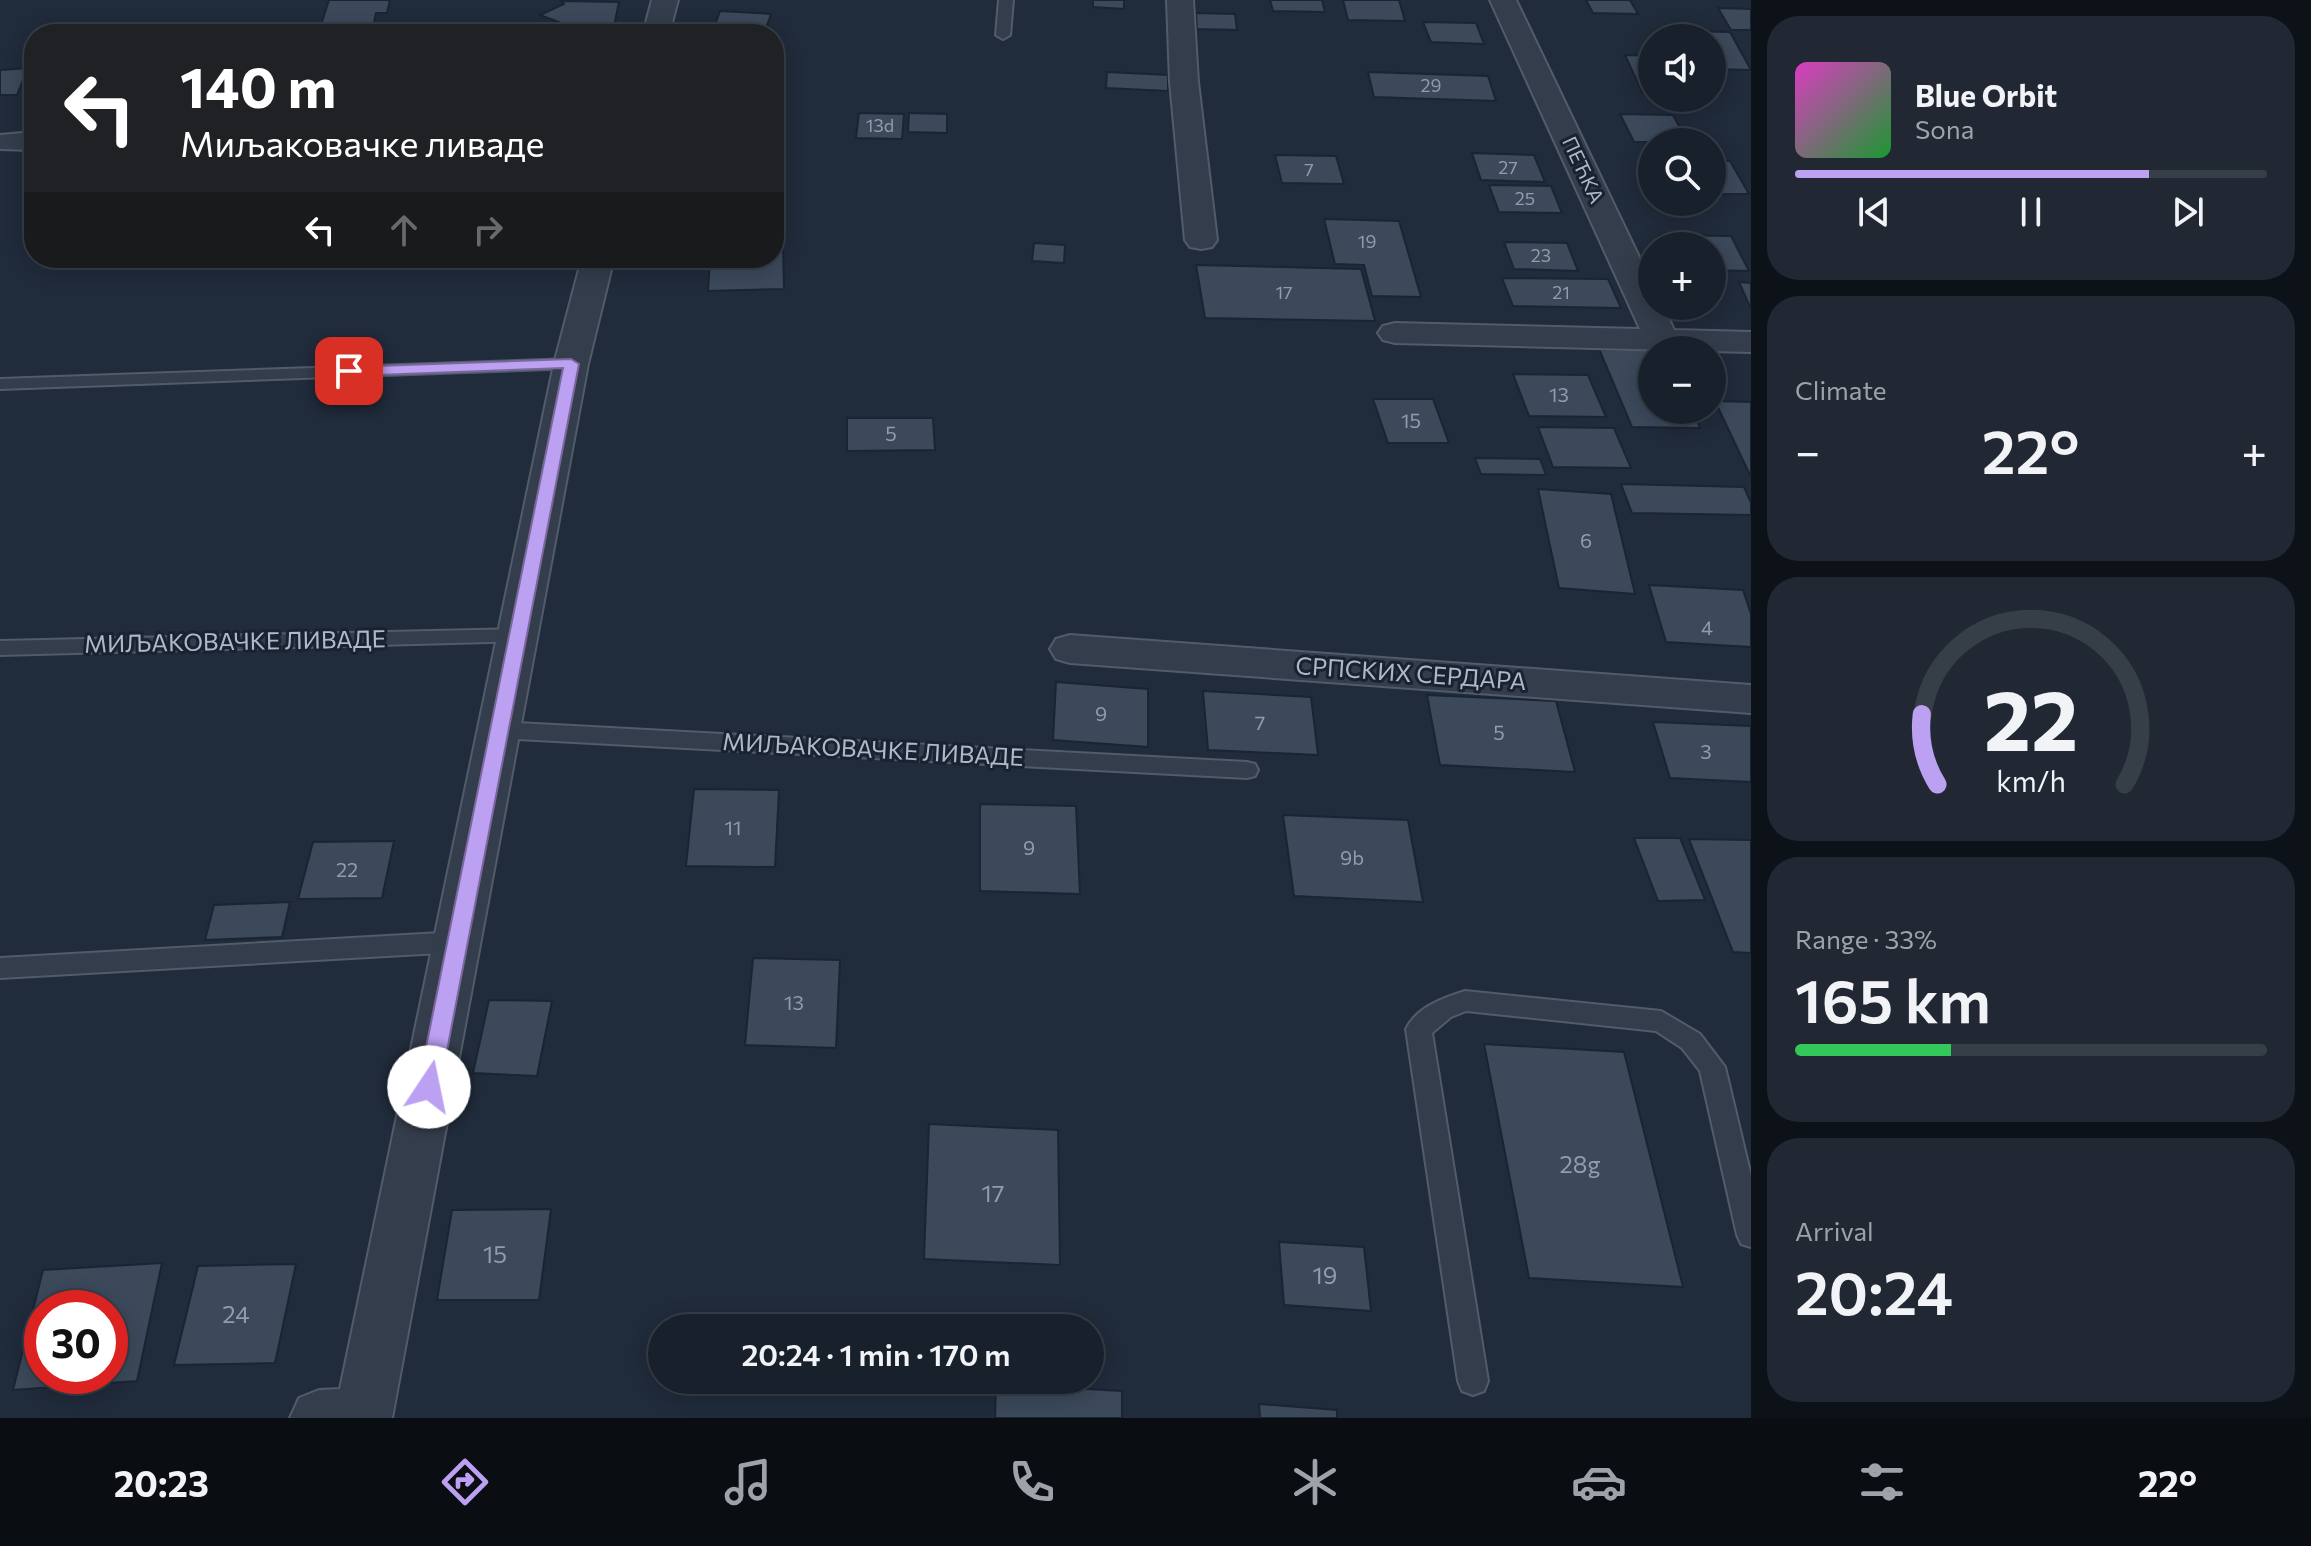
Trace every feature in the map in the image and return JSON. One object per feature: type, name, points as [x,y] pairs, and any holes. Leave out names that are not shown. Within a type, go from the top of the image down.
[{"type":"street","points":[[659,24],[665,0]]},
{"type":"street","points":[[1180,0],[1184,82],[1201,240]]},
{"type":"street","name":"ПЕЋКА","points":[[1503,0],[1660,336]]},
{"type":"street","points":[[348,1417],[458,942],[571,364],[595,268]]},
{"type":"street","points":[[1395,333],[1638,339]]},
{"type":"street","points":[[1726,341],[1751,342]]},
{"type":"street","name":"СРПСКИХ СЕРДАРА","points":[[1070,649],[1751,699]]},
{"type":"lane","points":[[1003,35],[1006,0]]},
{"type":"lane","points":[[0,384],[571,364]]},
{"type":"lane","name":"МИЉАКОВАЧКЕ ЛИВАДЕ","points":[[0,648],[518,636]]},
{"type":"lane","name":"МИЉАКОВАЧКЕ ЛИВАДЕ","points":[[500,730],[1247,770]]},
{"type":"lane","points":[[0,968],[458,942]]},
{"type":"lane","points":[[1473,1381],[1419,1029],[1442,1010],[1465,1001],[1661,1021],[1691,1041],[1712,1067],[1751,1235]]},
{"type":"building","points":[[329,0],[390,0],[387,13],[376,13],[374,23],[321,24]]},
{"type":"building","points":[[1093,0],[1124,0],[1124,9],[1093,7]]},
{"type":"building","points":[[1270,0],[1322,0],[1325,12],[1273,11]]},
{"type":"building","points":[[1343,0],[1399,0],[1405,21],[1348,20]]},
{"type":"building","points":[[1586,0],[1630,0],[1638,14],[1593,13]]},
{"type":"building","points":[[561,1],[619,2],[614,24],[564,24],[540,15],[564,4]]},
{"type":"building","points":[[1718,8],[1751,9],[1751,30],[1731,30]]},
{"type":"building","points":[[720,11],[771,14],[768,24],[715,24]]},
{"type":"building","points":[[1196,13],[1235,14],[1237,30],[1197,29]]},
{"type":"building","points":[[1423,22],[1476,23],[1484,44],[1431,42]]},
{"type":"building","points":[[1726,32],[1730,32],[1751,70],[1726,69]]},
{"type":"building","points":[[1625,55],[1638,55],[1638,83]]},
{"type":"building","points":[[24,68],[24,78],[17,95],[0,95],[0,70]]},
{"type":"building","points":[[1107,72],[1168,75],[1168,91],[1106,88]]},
{"type":"building","points":[[1368,72],[1488,76],[1496,101],[1374,97]]},
{"type":"building","points":[[859,113],[904,114],[902,139],[856,138]]},
{"type":"building","points":[[909,113],[947,114],[947,133],[908,132]]},
{"type":"building","points":[[1620,114],[1673,115],[1680,128],[1638,128],[1638,142],[1634,142]]},
{"type":"building","points":[[1472,153],[1534,155],[1545,182],[1481,180]]},
{"type":"building","points":[[1275,155],[1336,156],[1344,184],[1282,183]]},
{"type":"building","points":[[1726,161],[1730,161],[1749,194],[1726,194]]},
{"type":"building","points":[[1489,185],[1551,186],[1562,213],[1499,212]]},
{"type":"building","points":[[1324,219],[1399,221],[1421,297],[1372,296],[1364,265],[1335,264]]},
{"type":"building","points":[[1726,236],[1731,236],[1749,271],[1726,270]]},
{"type":"building","points":[[1504,242],[1567,243],[1578,271],[1514,269]]},
{"type":"building","points":[[1034,243],[1065,245],[1064,263],[1032,261]]},
{"type":"building","points":[[1196,265],[1361,269],[1375,321],[1205,318]]},
{"type":"building","points":[[709,268],[784,268],[784,289],[708,291]]},
{"type":"building","points":[[1502,278],[1608,279],[1621,308],[1513,306]]},
{"type":"building","points":[[1739,282],[1751,283],[1751,309]]},
{"type":"building","points":[[1599,349],[1638,350],[1638,424],[1698,424],[1700,428],[1632,427]]},
{"type":"building","points":[[1513,374],[1588,375],[1606,417],[1529,416]]},
{"type":"building","points":[[1373,399],[1433,399],[1449,443],[1388,443]]},
{"type":"building","points":[[1726,401],[1751,402],[1751,477],[1726,424]]},
{"type":"building","points":[[847,418],[933,418],[935,450],[847,451]]},
{"type":"building","points":[[1538,427],[1614,428],[1631,468],[1553,467]]},
{"type":"building","points":[[1475,458],[1540,459],[1546,475],[1481,474]]},
{"type":"building","points":[[1621,484],[1744,487],[1751,503],[1751,515],[1632,513]]},
{"type":"building","points":[[1538,489],[1611,494],[1635,594],[1559,588]]},
{"type":"building","points":[[1649,585],[1743,590],[1751,614],[1751,647],[1666,642]]},
{"type":"building","points":[[1056,682],[1148,689],[1148,747],[1053,740]]},
{"type":"building","points":[[1203,691],[1311,697],[1318,755],[1208,750]]},
{"type":"building","points":[[1427,695],[1556,701],[1575,772],[1440,765]]},
{"type":"building","points":[[1653,722],[1751,726],[1751,782],[1670,778]]},
{"type":"building","points":[[694,789],[779,790],[775,867],[686,866]]},
{"type":"building","points":[[980,804],[1076,806],[1080,894],[980,891]]},
{"type":"building","points":[[1283,815],[1408,820],[1423,902],[1294,896]]},
{"type":"building","points":[[1634,838],[1680,838],[1705,900],[1658,901]]},
{"type":"building","points":[[1689,839],[1751,840],[1751,953],[1733,952]]},
{"type":"building","points":[[394,841],[382,898],[298,899],[313,842]]},
{"type":"building","points":[[290,902],[282,937],[205,940],[214,905]]},
{"type":"building","points":[[753,958],[840,960],[836,1048],[745,1045]]},
{"type":"building","points":[[489,1000],[552,1001],[537,1076],[473,1073]]},
{"type":"building","points":[[1484,1044],[1624,1052],[1683,1287],[1529,1278]]},
{"type":"building","points":[[929,1124],[1058,1130],[1060,1265],[924,1259]]},
{"type":"building","points":[[551,1209],[539,1300],[437,1300],[452,1210]]},
{"type":"building","points":[[1279,1242],[1364,1247],[1371,1311],[1284,1305]]},
{"type":"building","points":[[162,1263],[137,1381],[128,1382],[128,1290],[38,1290],[43,1270]]},
{"type":"building","points":[[296,1264],[275,1363],[174,1365],[198,1266]]},
{"type":"building","points":[[24,1346],[24,1389],[13,1390]]},
{"type":"building","points":[[1104,1390],[1122,1391],[1122,1418],[995,1418],[996,1394],[1104,1394]]},
{"type":"building","points":[[1259,1404],[1337,1410],[1337,1418],[1260,1418]]},
{"type":"route","points":[[349,371],[571,364],[429,1087]]}]
